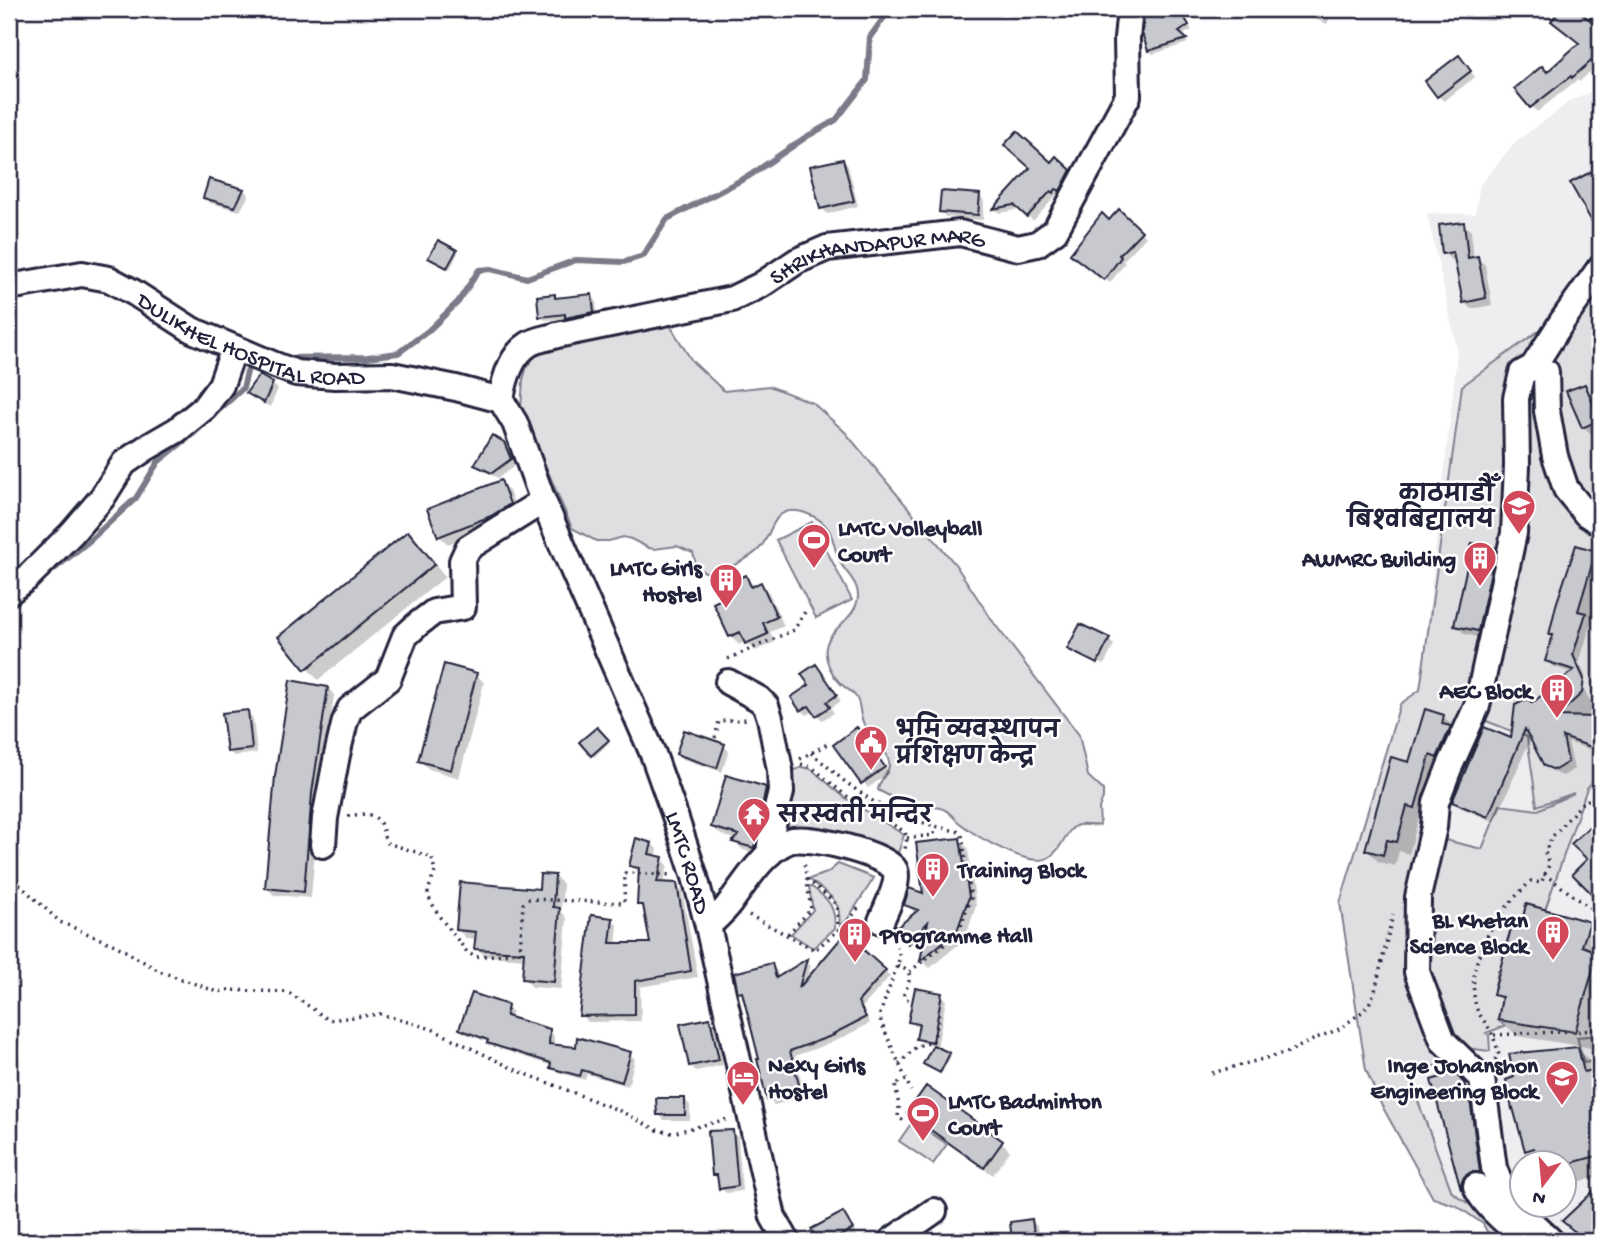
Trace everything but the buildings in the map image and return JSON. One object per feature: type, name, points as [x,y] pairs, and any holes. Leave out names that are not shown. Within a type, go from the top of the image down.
[{"type":"street","name":"SHRIKHANDAPUR MARG","points":[[501,400],[504,380],[514,360],[529,344],[557,335],[732,299],[761,285],[797,261],[827,248],[960,233],[1018,248],[1037,244],[1055,231],[1128,96],[1127,38],[1130,9]]},
{"type":"street","points":[[1551,1241],[1518,1210],[1502,1189],[1494,1168],[1482,1079],[1443,1041],[1417,972],[1419,897],[1434,827],[1436,802],[1477,706],[1514,533],[1516,398],[1522,373],[1533,367],[1600,268]]},
{"type":"street","name":"DULIKHEL HOSPITAL ROAD","points":[[9,287],[82,274],[109,279],[192,330],[296,373],[318,376],[392,376],[457,388],[501,400]]},
{"type":"street","points":[[9,592],[72,533],[102,498],[124,463],[177,430],[204,408],[221,385],[238,350]]},
{"type":"street","points":[[1533,367],[1546,372],[1547,411],[1555,457],[1566,489],[1586,514],[1600,523]]},
{"type":"street","name":"LMTC ROAD","points":[[501,400],[515,423],[543,501],[653,754],[675,816],[708,926],[773,1217],[787,1241]]},
{"type":"street","points":[[324,836],[337,755],[350,709],[388,679],[405,636],[411,630],[434,612],[463,607],[462,561],[468,548],[543,501]]},
{"type":"street","points":[[728,682],[760,699],[770,718],[780,769],[781,792],[769,854]]},
{"type":"street","points":[[708,926],[769,854],[789,841],[807,838],[885,860],[893,867],[896,874],[895,886],[881,921]]},
{"type":"street","points":[[1476,1186],[1487,1203],[1527,1241]]},
{"type":"street","points":[[891,1241],[934,1211]]},
{"type":"path","points":[[728,682],[724,672],[728,659],[794,630],[806,610]]},
{"type":"path","points":[[715,738],[719,721],[770,718]]},
{"type":"path","points":[[829,743],[795,762],[813,768],[845,795],[905,832],[907,838],[896,874]]},
{"type":"path","points":[[811,753],[859,792],[904,817],[960,832],[971,898],[958,934],[909,972]]},
{"type":"path","points":[[1600,794],[1582,803],[1552,836],[1545,852],[1549,865],[1541,883],[1531,881],[1513,898],[1482,946],[1472,978],[1476,1008],[1493,1035],[1600,1030]]},
{"type":"path","points":[[324,836],[348,816],[371,815],[383,827],[383,837],[387,843],[432,858],[435,872],[428,896],[439,916],[467,952],[475,957],[520,951],[523,904],[529,899],[624,903],[625,873],[695,877]]},
{"type":"path","points":[[907,838],[934,835],[935,827]]},
{"type":"path","points":[[788,934],[811,909],[799,839]]},
{"type":"path","points":[[1544,874],[1600,915]]},
{"type":"path","points":[[9,875],[60,922],[117,946],[159,971],[218,992],[288,992],[329,1020],[380,1014],[432,1028],[516,1070],[620,1111],[657,1130],[672,1133],[751,1113]]},
{"type":"path","points":[[806,879],[833,901],[837,908],[838,930]]},
{"type":"path","points":[[729,904],[814,950],[848,922],[859,907],[881,921],[899,953],[880,1014],[881,1022],[911,1091]]},
{"type":"path","points":[[1212,1073],[1288,1052],[1339,1029],[1362,1012],[1375,991],[1394,912]]},
{"type":"path","points":[[897,966],[909,972],[904,994],[906,999],[910,1000]]},
{"type":"path","points":[[899,1063],[917,1046],[933,1042],[940,1014]]},
{"type":"path","points":[[906,1080],[895,1084],[895,1091],[899,1106],[898,1116],[907,1123]]},
{"type":"shaded area","name":"काठमाडौँ बिश्वबिद्यालय","points":[[1590,92],[1600,99],[1600,1241],[1492,1241],[1483,1224],[1457,1206],[1433,1198],[1381,1104],[1366,1070],[1340,903],[1400,704],[1420,690],[1457,348],[1427,213],[1475,214],[1480,185],[1516,141],[1568,102]]},
{"type":"shaded area","points":[[1600,260],[1600,773],[1587,788],[1545,910],[1526,904],[1522,923],[1513,922],[1504,951],[1514,954],[1509,971],[1498,971],[1493,994],[1502,997],[1498,1020],[1505,1026],[1486,1033],[1489,1035],[1490,1051],[1459,1047],[1453,1064],[1406,1069],[1452,1192],[1521,1241],[1492,1241],[1483,1224],[1457,1206],[1433,1198],[1381,1104],[1366,1070],[1340,903],[1400,704],[1420,690],[1462,386],[1544,327]],"holes":[[[1476,717],[1527,737],[1537,806],[1574,793],[1538,810],[1500,805],[1482,849],[1445,840],[1432,884],[1423,824]]]},
{"type":"shaded area","points":[[666,319],[692,361],[724,391],[769,386],[813,403],[845,432],[955,564],[994,623],[1079,735],[1088,776],[1103,790],[1099,808],[1100,825],[1074,827],[1056,852],[1045,859],[1036,860],[1014,854],[989,842],[942,808],[908,804],[878,790],[888,769],[887,756],[863,722],[856,697],[835,677],[826,655],[829,639],[852,613],[858,592],[839,560],[829,530],[813,516],[798,511],[784,513],[775,521],[765,541],[755,552],[730,567],[712,573],[697,569],[693,553],[677,546],[654,549],[623,537],[596,541],[572,528],[521,408],[527,366],[538,353],[560,345]]},
{"type":"shaded area","name":"LMTC Volleyball Court","points":[[812,522],[852,600],[816,618],[776,540]]},
{"type":"shaded area","points":[[802,767],[811,769],[844,797],[904,835],[896,859],[819,828],[803,828],[783,834],[786,774]]},
{"type":"shaded area","points":[[838,864],[874,878],[847,920],[840,926],[836,904],[809,879],[827,873]]},
{"type":"shaded area","points":[[809,887],[827,900],[835,920],[835,928],[813,948],[791,934],[813,910]]},
{"type":"shaded area","points":[[1600,1035],[1600,1084],[1593,1061],[1584,1063],[1577,1037]]},
{"type":"shaded area","name":"LMTC Badminton Court","points":[[913,1121],[947,1144],[933,1164],[899,1141]]},
{"type":"waterway","points":[[283,358],[368,357],[398,353],[428,331],[458,302],[479,270],[491,269],[527,278],[576,260],[624,262],[643,256],[667,219],[749,176],[836,120],[867,80],[870,37],[890,9]]},
{"type":"waterway","points":[[42,579],[136,498],[158,462],[243,388],[247,372]]},
{"type":"waterway","points":[[9,608],[21,598]]},
{"type":"place","name":"काठमाडौँ बिश्वबिद्यालय","points":[[1519,536]]},
{"type":"place","name":"LMTC Volleyball Court","points":[[814,570]]},
{"type":"place","name":"AWMRC Building","points":[[1480,588]]},
{"type":"place","name":"LMTC Girls Hostel","points":[[726,610]]},
{"type":"place","name":"AEC Block","points":[[1557,720]]},
{"type":"place","name":"भूमि व्यवस्थापन प्रशिक्षण केन्द्र","points":[[871,772]]},
{"type":"place","name":"सरस्वती मन्दिर","points":[[754,844]]},
{"type":"place","name":"Training Block","points":[[933,899]]},
{"type":"place","name":"BL Khetan Science Block","points":[[1553,962]]},
{"type":"place","name":"Programme Hall","points":[[855,964]]},
{"type":"place","name":"Nexy Girls Hostel","points":[[743,1107]]},
{"type":"place","name":"Inge Johanshon Engineering Block","points":[[1562,1107]]},
{"type":"place","name":"LMTC Badminton Court","points":[[923,1143]]}]
